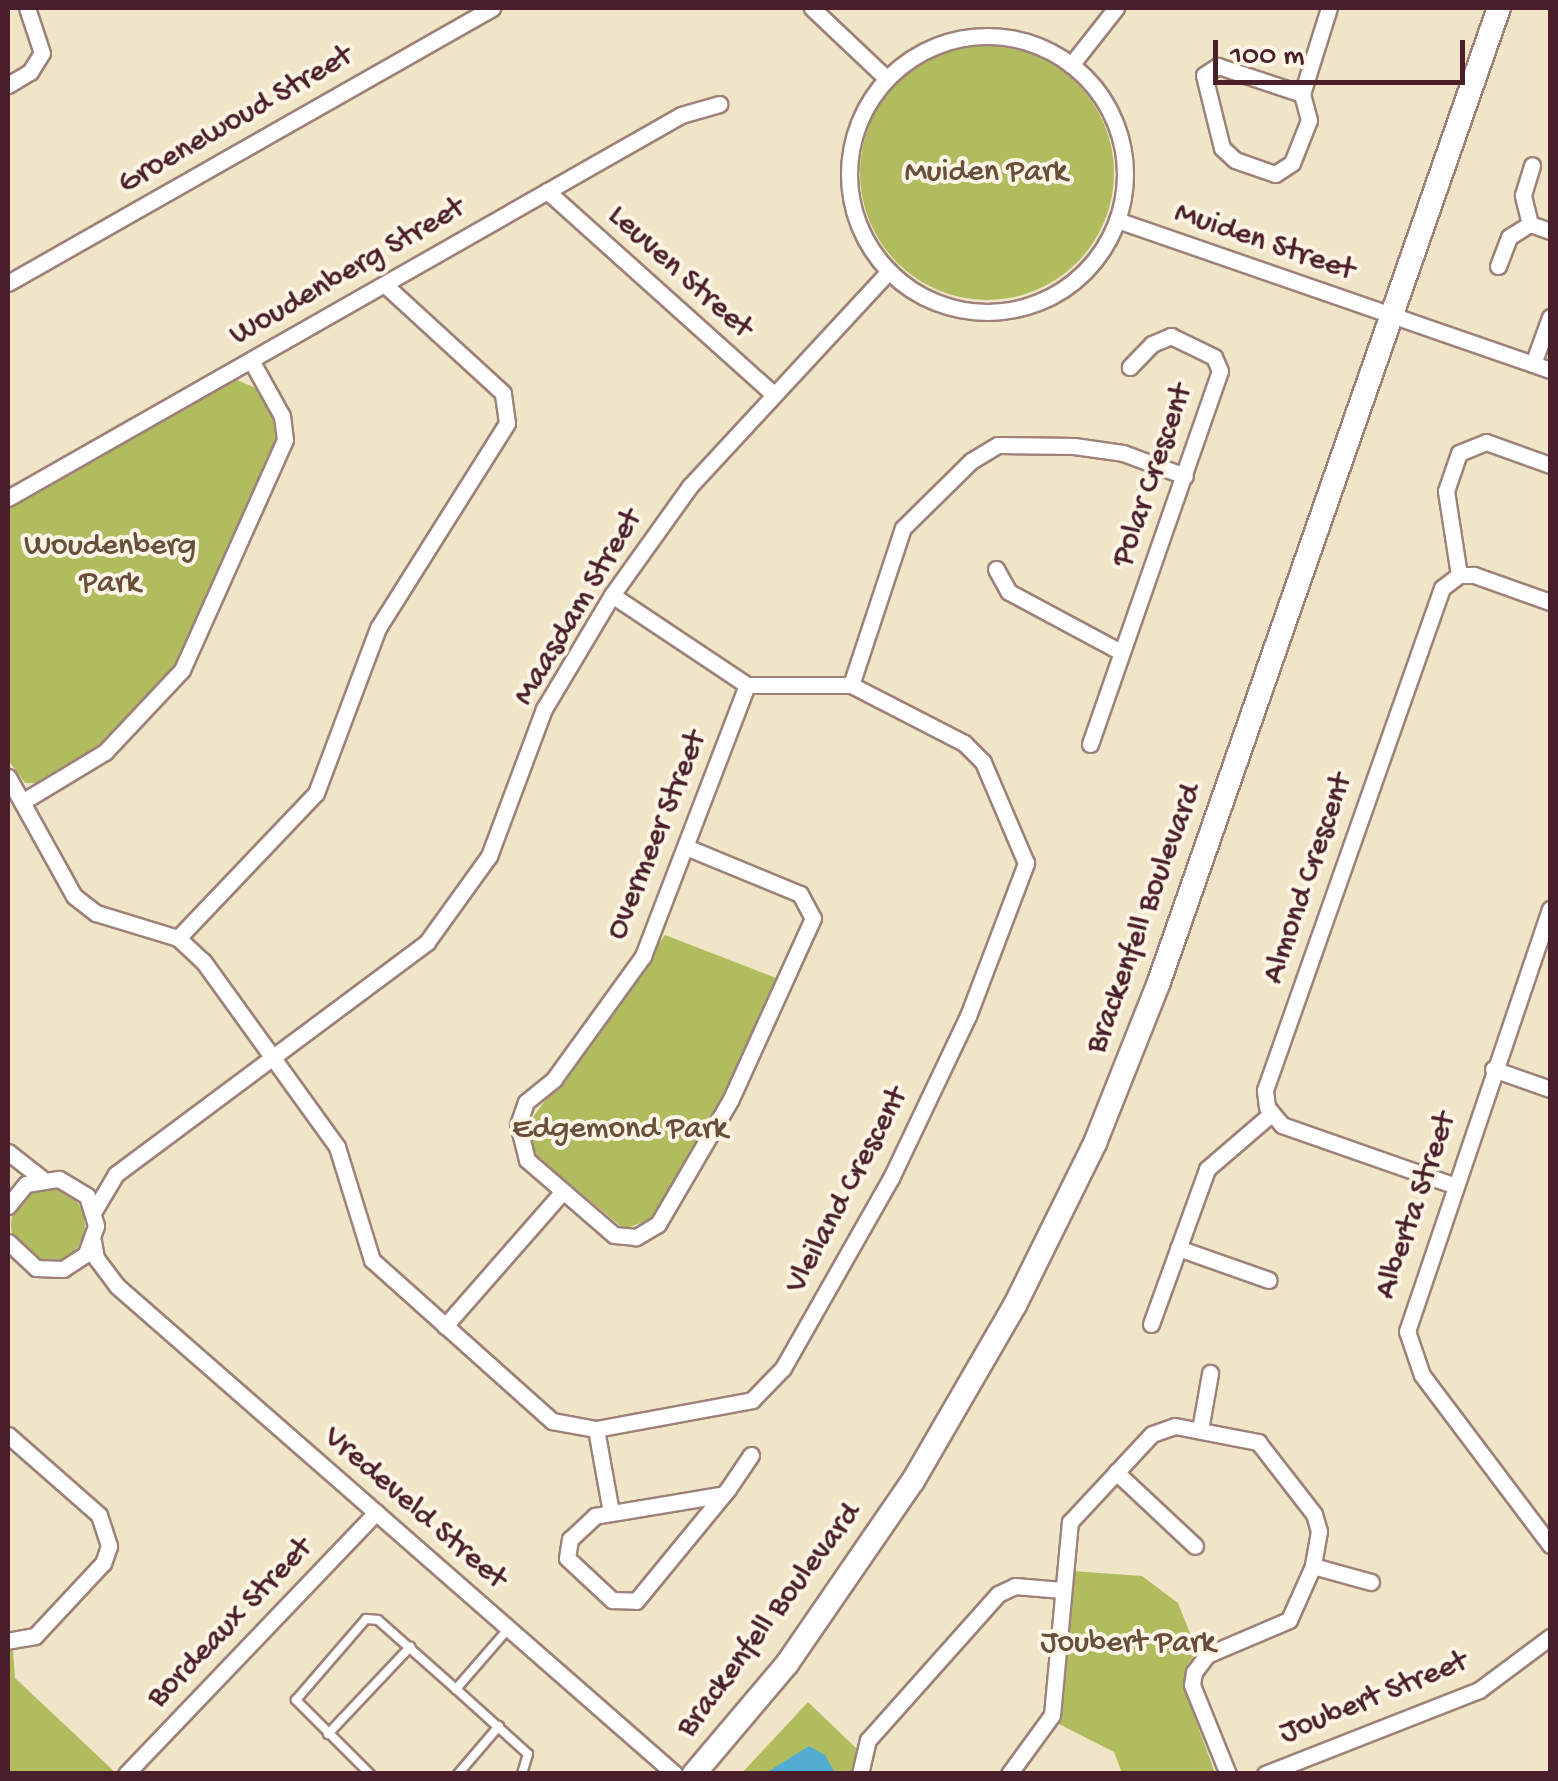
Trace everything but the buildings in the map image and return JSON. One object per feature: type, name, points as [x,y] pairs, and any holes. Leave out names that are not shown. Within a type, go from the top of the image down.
[{"type":"street","points":[[8,85],[30,72],[42,53],[26,8]]},
{"type":"street","name":"Groenewoud Street","points":[[8,283],[492,8]]},
{"type":"street","points":[[812,8],[886,78]]},
{"type":"street","points":[[1071,65],[1116,8]]},
{"type":"street","points":[[1302,94],[1218,66],[1206,71],[1203,81],[1222,148],[1234,160],[1275,174],[1292,163],[1308,120],[1302,94],[1329,8]]},
{"type":"street","name":"Brackenfell Boulevard","points":[[694,1774],[787,1664],[913,1481],[1068,1200],[1159,982],[1499,8]]},
{"type":"street","points":[[962,38],[1020,40],[1071,65],[1114,120],[1124,170],[1117,220],[1074,281],[1018,308],[955,308],[889,271],[860,227],[849,175],[859,123],[886,78],[934,46],[962,38]]},
{"type":"street","name":"Woudenberg Street","points":[[8,498],[681,115],[719,104]]},
{"type":"street","points":[[1530,224],[1523,194],[1532,165]]},
{"type":"street","name":"Leuven Street","points":[[547,192],[774,395]]},
{"type":"street","name":"Muiden Street","points":[[1117,220],[1550,370]]},
{"type":"street","points":[[1530,224],[1550,231]]},
{"type":"street","points":[[1498,266],[1509,237],[1530,224]]},
{"type":"street","name":"Maasdam Street","points":[[75,1185],[116,1174],[410,960],[478,874],[544,708],[612,595],[690,486],[889,271]]},
{"type":"street","points":[[178,938],[316,793],[378,628],[506,423],[503,393],[384,284]]},
{"type":"street","points":[[1534,364],[1550,317]]},
{"type":"street","name":"Polar Crescent","points":[[1090,744],[1185,476],[1218,361],[1171,336],[1152,344],[1130,367]]},
{"type":"street","points":[[22,802],[105,752],[182,670],[285,440],[282,416],[251,360]]},
{"type":"street","points":[[1550,465],[1486,442],[1460,453],[1446,491],[1459,575],[1550,602]]},
{"type":"street","points":[[851,686],[903,528],[970,462],[998,446],[1074,446],[1123,453],[1185,476]]},
{"type":"street","points":[[996,569],[1008,592],[1121,652]]},
{"type":"street","name":"Almond Crescent","points":[[1270,1114],[1267,1082],[1435,602],[1459,575]]},
{"type":"street","points":[[612,595],[747,685]]},
{"type":"street","name":"Vleiland Crescent","points":[[273,1060],[343,1158],[372,1260],[552,1421],[596,1430],[752,1400],[768,1388],[892,1178],[968,1016],[1026,873],[1023,852],[972,748],[851,686],[747,685]]},
{"type":"street","name":"Overmeer Street","points":[[686,847],[800,894],[813,918],[731,1098],[658,1224],[636,1237],[614,1235],[520,1148],[521,1115],[643,956],[747,685]]},
{"type":"street","points":[[8,777],[85,905],[178,938],[203,961],[273,1060]]},
{"type":"street","name":"Alberta Street","points":[[1550,909],[1410,1308],[1410,1354],[1550,1545]]},
{"type":"street","points":[[1494,1069],[1550,1088]]},
{"type":"street","points":[[1151,1324],[1212,1161],[1270,1114],[1282,1125],[1452,1184]]},
{"type":"street","points":[[8,1156],[42,1178],[75,1185],[94,1211],[93,1241],[75,1264],[49,1271],[16,1264],[8,1242]]},
{"type":"street","points":[[8,1156],[11,1200]]},
{"type":"street","name":"Maasdam Street","points":[[94,1211],[116,1174]]},
{"type":"street","points":[[11,1200],[42,1178]]},
{"type":"street","points":[[446,1326],[563,1191]]},
{"type":"street","name":"Vredeveld Street","points":[[93,1241],[96,1258],[117,1286],[675,1774]]},
{"type":"street","points":[[1178,1248],[1269,1280]]},
{"type":"street","name":"Vredeveld Street","points":[[75,1264],[117,1286]]},
{"type":"street","points":[[1200,1430],[1210,1373]]},
{"type":"street","points":[[596,1430],[611,1512]]},
{"type":"street","points":[[1010,1774],[1052,1716],[1070,1522],[1157,1430],[1200,1430],[1250,1438],[1265,1448],[1318,1522],[1313,1566],[1290,1620],[1207,1655],[1194,1672],[1192,1685],[1228,1774]]},
{"type":"street","points":[[8,1435],[98,1515],[109,1536],[103,1563],[36,1636],[8,1641]]},
{"type":"street","points":[[720,1495],[611,1512],[586,1521],[566,1552],[612,1600],[629,1603],[642,1597],[751,1455]]},
{"type":"street","points":[[1116,1472],[1194,1546]]},
{"type":"street","name":"Bordeaux Street","points":[[126,1774],[376,1512]]},
{"type":"street","points":[[1313,1566],[1371,1582]]},
{"type":"street","points":[[860,1774],[868,1740],[998,1594],[1015,1586],[1062,1590]]},
{"type":"street","name":"Joubert Street","points":[[1265,1774],[1479,1690],[1550,1637]]},
{"type":"lane","points":[[370,1774],[300,1708],[297,1694],[366,1619],[378,1620],[528,1754],[522,1774]]},
{"type":"lane","points":[[456,1689],[509,1628]]},
{"type":"lane","points":[[328,1734],[410,1647]]},
{"type":"lane","points":[[458,1774],[499,1726]]},
{"type":"green space","name":"Muiden Park","points":[[987,46],[1035,56],[1077,83],[1104,125],[1114,173],[1104,221],[1077,263],[1035,290],[987,300],[939,290],[897,263],[870,221],[860,173],[870,125],[897,83],[939,56]]},
{"type":"green space","name":"Woudenberg Park","points":[[235,379],[258,389],[275,419],[277,440],[171,673],[101,747],[39,783],[25,783],[8,760],[8,508]]},
{"type":"green space","name":"Edgemond Park","points":[[665,935],[779,979],[733,1081],[655,1218],[624,1229],[535,1155],[528,1124]]},
{"type":"green space","points":[[48,1188],[74,1199],[85,1225],[74,1251],[48,1262],[22,1251],[11,1225],[22,1199]]},
{"type":"green space","name":"Joubert Park","points":[[1072,1571],[1142,1576],[1178,1603],[1197,1651],[1186,1667],[1185,1691],[1215,1773],[1122,1773],[1114,1752],[1059,1724]]},
{"type":"green space","points":[[8,1650],[13,1651],[15,1678],[117,1774],[8,1774]]},
{"type":"green space","points":[[808,1702],[856,1748],[854,1773],[741,1774]]},
{"type":"water","points":[[809,1746],[825,1755],[835,1773],[766,1773]]}]
